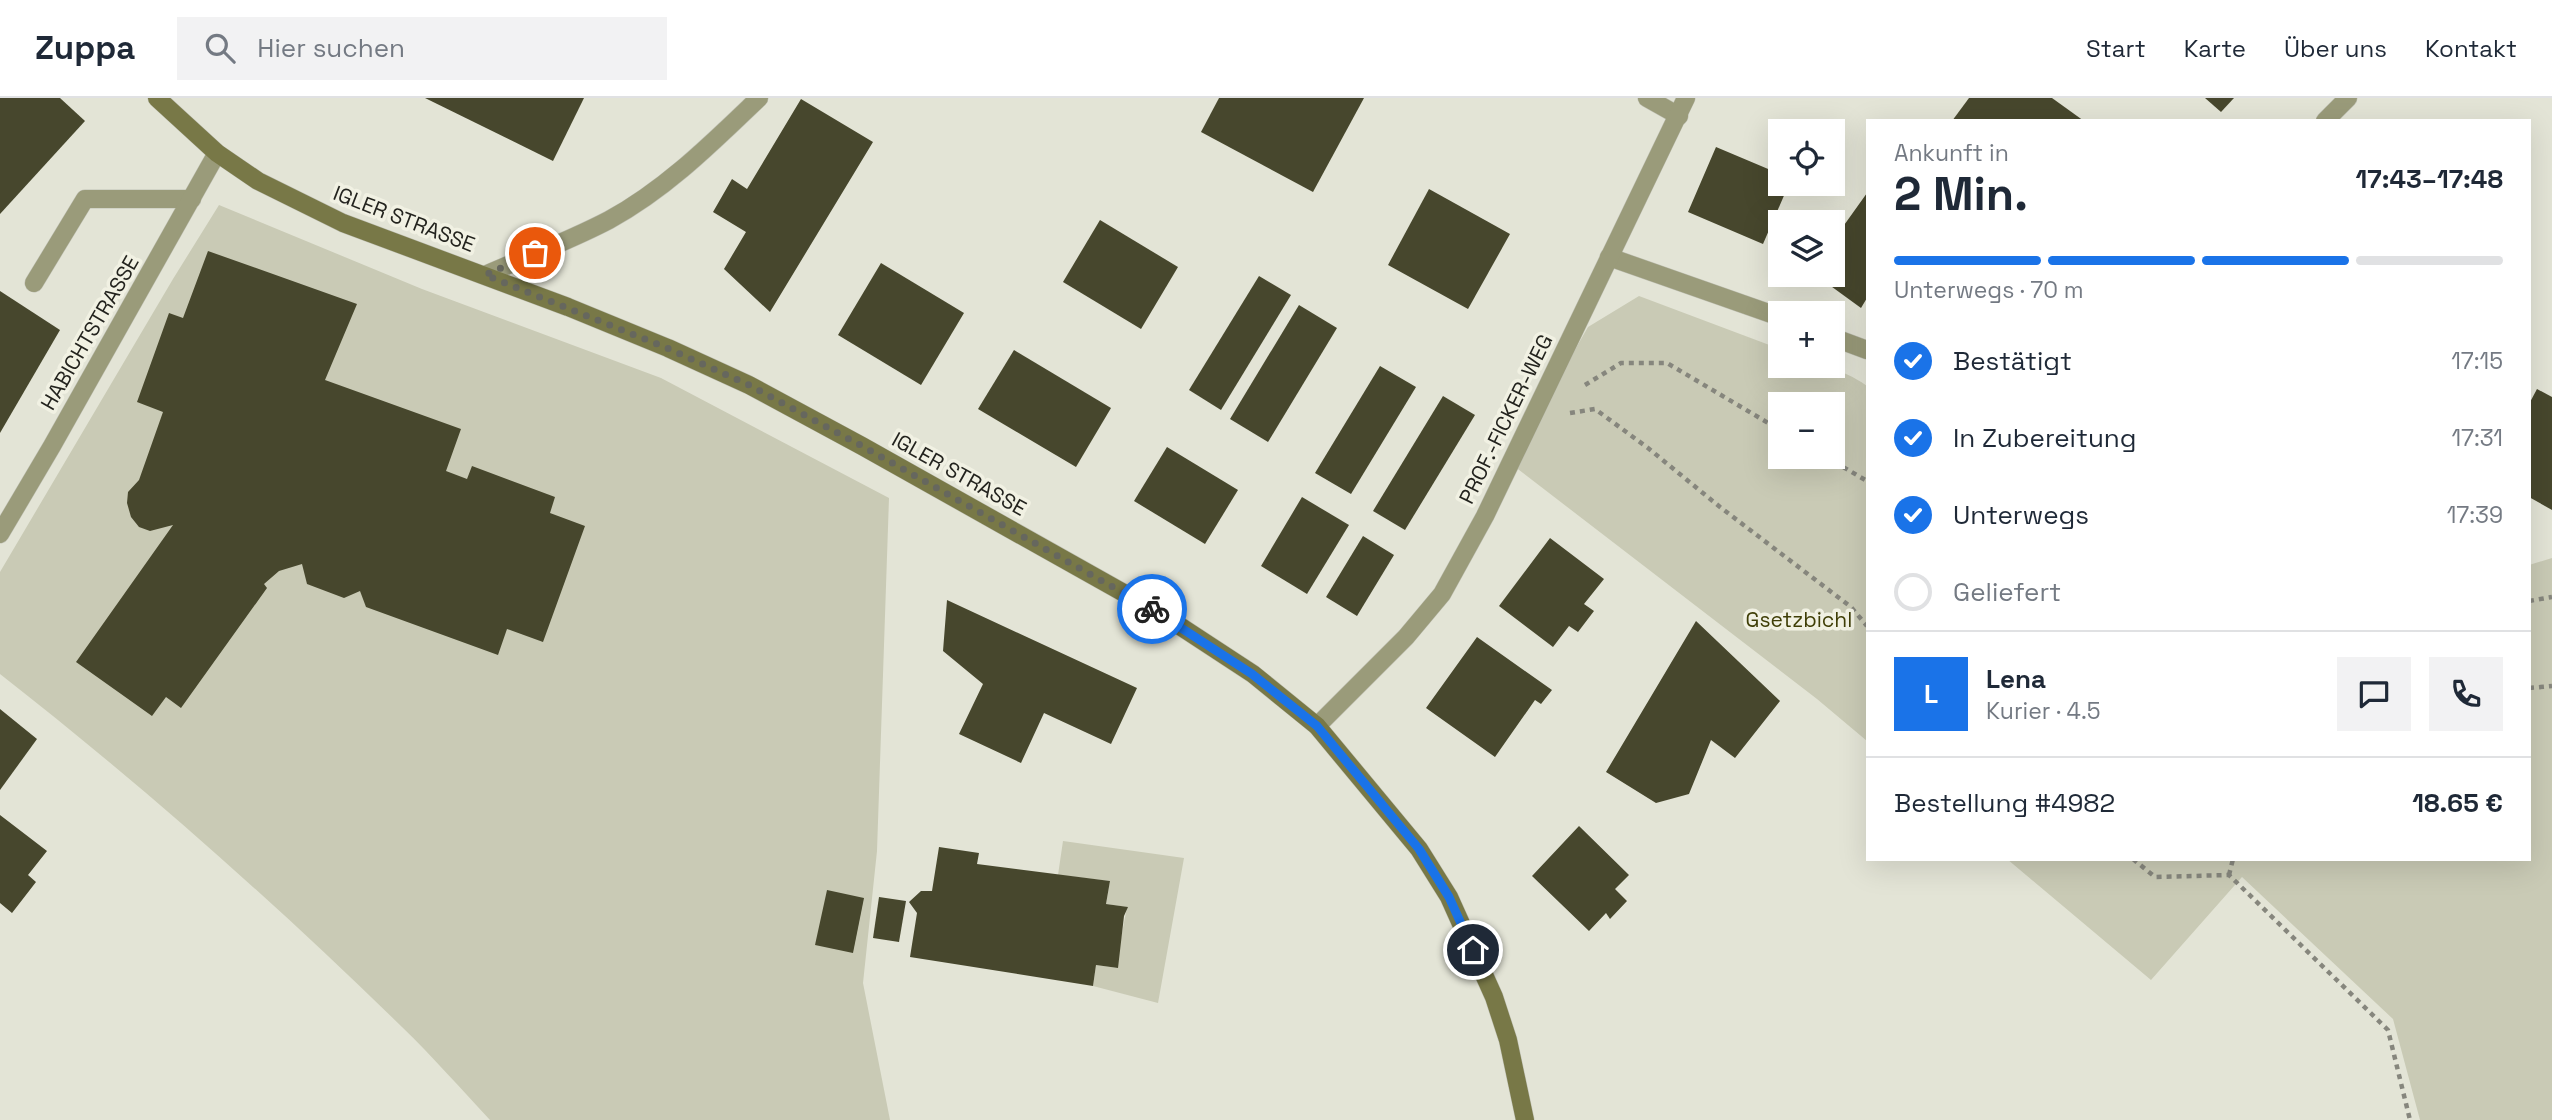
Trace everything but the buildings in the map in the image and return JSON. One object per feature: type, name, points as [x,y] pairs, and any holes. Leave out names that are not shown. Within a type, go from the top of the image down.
[{"type":"main road","name":"IGLER STRASSE","points":[[157,98],[217,153],[258,181],[343,223],[485,275],[667,348],[749,385],[1163,615],[1252,674],[1317,726],[1419,849],[1449,897],[1493,997],[1508,1040],[1525,1120]]},
{"type":"street","points":[[485,275],[609,220],[657,190],[700,155],[759,98]]},
{"type":"street","points":[[1647,98],[1679,116]]},
{"type":"street","name":"PROF.-FICKER-WEG","points":[[1317,726],[1406,637],[1442,594],[1485,516],[1686,98]]},
{"type":"street","points":[[2327,119],[2348,98]]},
{"type":"street","name":"HABICHTSTRASSE","points":[[0,534],[217,153]]},
{"type":"street","points":[[33,283],[85,198],[192,199]]},
{"type":"street","points":[[1609,257],[1768,313]]},
{"type":"street","points":[[1845,342],[1866,350]]},
{"type":"path","points":[[1576,391],[1620,363],[1667,363],[1768,423]]},
{"type":"path","points":[[1531,419],[1595,409],[1852,607],[1866,625]]},
{"type":"path","points":[[1845,468],[1866,480]]},
{"type":"path","points":[[2531,601],[2552,597]]},
{"type":"path","points":[[2531,688],[2552,686]]},
{"type":"path","points":[[2135,861],[2155,877],[2229,875],[2388,1030],[2410,1120]]},
{"type":"path","points":[[2229,875],[2232,861]]},
{"type":"green space","points":[[219,205],[422,289],[661,378],[889,498],[877,851],[863,983],[890,1120],[490,1120],[402,1027],[256,890],[156,801],[0,674],[0,572]]},
{"type":"green space","name":"Gsetzbichl","points":[[1639,296],[1768,344],[1768,378],[1845,378],[1845,374],[1866,385],[1866,740],[1817,699],[1510,463],[1588,327]]},
{"type":"green space","points":[[2552,558],[2552,1120],[2420,1120],[2393,1019],[2242,877],[2151,980],[2009,861],[2531,861],[2531,564]]},
{"type":"green space","points":[[1063,841],[1184,858],[1158,1003],[1093,986],[1096,965],[1118,968],[1117,959],[1127,907],[1106,904],[1110,881],[1058,875]]},
{"type":"way so far","points":[[535,253],[485,275],[667,348],[749,385],[1152,609]]},
{"type":"route","points":[[1152,609],[1252,674],[1317,726],[1419,849],[1449,897],[1473,950]]}]
